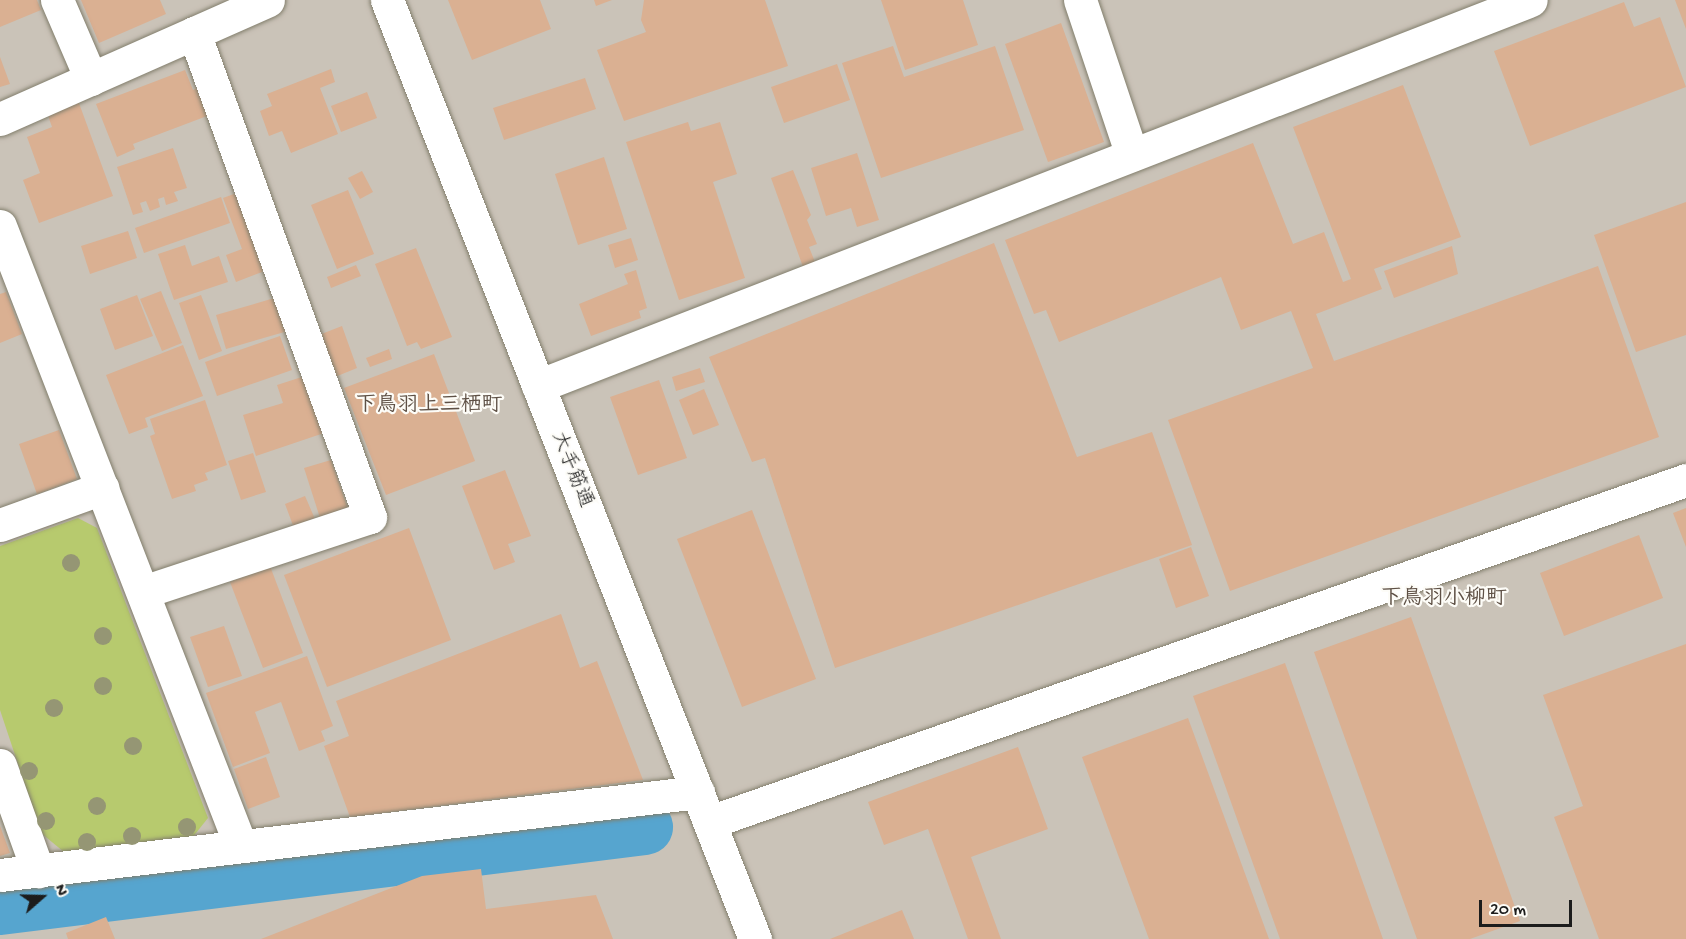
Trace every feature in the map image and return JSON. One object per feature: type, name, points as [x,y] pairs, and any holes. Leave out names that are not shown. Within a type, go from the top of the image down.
[{"type":"street","points":[[57,0],[91,79]]},
{"type":"street","points":[[0,119],[268,0]]},
{"type":"street","name":"大手筋通","points":[[387,0],[755,939]]},
{"type":"street","points":[[1080,0],[1132,155]]},
{"type":"street","points":[[538,386],[1530,0]]},
{"type":"street","points":[[143,592],[370,517],[194,33]]},
{"type":"street","points":[[0,226],[240,844]]},
{"type":"street","points":[[710,822],[1686,480]]},
{"type":"street","points":[[0,525],[102,488]]},
{"type":"street","points":[[0,765],[38,871]]},
{"type":"street","points":[[0,875],[240,844],[698,792]]},
{"type":"shaded area","points":[[0,0],[1686,0],[1686,939],[0,939]]},
{"type":"green space","points":[[78,518],[97,528],[208,818],[192,838],[64,852],[41,833],[0,710],[0,546]]},
{"type":"building","points":[[0,0],[37,0],[41,10],[0,27]]},
{"type":"building","points":[[81,0],[160,0],[166,14],[99,43]]},
{"type":"building","points":[[448,0],[540,0],[551,29],[472,60]]},
{"type":"building","points":[[594,0],[612,0],[596,6]]},
{"type":"building","points":[[644,0],[765,0],[788,66],[624,121],[597,50],[646,32],[641,20]]},
{"type":"building","points":[[881,0],[963,0],[978,45],[905,70]]},
{"type":"building","points":[[1675,0],[1686,0],[1686,29]]},
{"type":"building","points":[[1624,2],[1634,27],[1660,17],[1686,87],[1530,146],[1494,51]]},
{"type":"building","points":[[1061,23],[1104,142],[1048,162],[1005,44]]},
{"type":"building","points":[[893,46],[904,77],[995,46],[1024,130],[881,178],[842,63]]},
{"type":"building","points":[[0,57],[10,84],[0,87]]},
{"type":"building","points":[[837,64],[850,100],[784,123],[771,87]]},
{"type":"building","points":[[331,69],[335,82],[320,88],[338,134],[291,153],[282,131],[269,136],[260,111],[272,106],[267,94]]},
{"type":"building","points":[[185,70],[193,90],[204,85],[215,113],[133,144],[135,149],[117,157],[96,104]]},
{"type":"building","points":[[585,78],[596,109],[504,140],[493,108]]},
{"type":"building","points":[[1403,85],[1461,237],[1374,269],[1382,289],[1316,314],[1334,361],[1598,266],[1659,437],[1230,591],[1168,420],[1313,368],[1291,311],[1241,330],[1221,277],[1059,342],[1046,310],[1034,314],[1005,240],[1253,143],[1293,244],[1324,232],[1343,282],[1351,279],[1293,127]]},
{"type":"building","points":[[367,92],[377,118],[341,132],[331,106]]},
{"type":"building","points":[[76,95],[113,196],[39,223],[23,180],[40,173],[27,137],[52,127],[45,107]]},
{"type":"building","points":[[688,122],[691,131],[720,122],[737,174],[713,182],[745,278],[679,300],[626,142]]},
{"type":"building","points":[[173,148],[187,188],[174,192],[178,201],[166,205],[164,197],[158,199],[160,207],[150,211],[146,201],[140,203],[143,212],[133,215],[117,167]]},
{"type":"building","points":[[857,153],[879,220],[857,227],[851,208],[826,216],[811,168]]},
{"type":"building","points":[[604,157],[627,229],[578,245],[555,174]]},
{"type":"building","points":[[793,170],[811,215],[807,220],[817,244],[809,247],[815,262],[803,267],[771,178]]},
{"type":"building","points":[[362,171],[373,192],[360,199],[348,178]]},
{"type":"building","points":[[348,190],[374,254],[337,269],[311,205]]},
{"type":"building","points":[[242,191],[270,269],[236,282],[226,255],[242,249],[223,198]]},
{"type":"building","points":[[221,197],[230,223],[144,253],[135,228]]},
{"type":"building","points":[[1686,202],[1686,335],[1636,352],[1594,235]]},
{"type":"building","points":[[128,231],[137,258],[90,274],[81,246]]},
{"type":"building","points":[[631,238],[638,260],[615,268],[608,245]]},
{"type":"building","points":[[994,243],[1077,457],[1152,432],[1192,545],[835,668],[765,458],[752,462],[709,357]]},
{"type":"building","points":[[185,245],[192,266],[219,256],[228,282],[174,300],[158,254]]},
{"type":"building","points":[[1452,246],[1458,274],[1394,298],[1384,271]]},
{"type":"building","points":[[416,248],[452,337],[421,349],[417,342],[407,346],[375,264]]},
{"type":"building","points":[[356,265],[361,276],[331,288],[327,277]]},
{"type":"building","points":[[636,270],[647,308],[639,311],[641,318],[591,336],[579,304],[628,284],[624,274]]},
{"type":"building","points":[[161,291],[182,343],[162,351],[140,299]]},
{"type":"building","points":[[6,292],[22,334],[0,343],[0,294]]},
{"type":"building","points":[[137,295],[153,336],[115,350],[100,309]]},
{"type":"building","points":[[201,295],[222,351],[199,360],[179,303]]},
{"type":"building","points":[[278,297],[288,331],[226,349],[216,315]]},
{"type":"building","points":[[342,326],[357,368],[335,377],[319,335]]},
{"type":"building","points":[[280,336],[292,370],[217,396],[205,362]]},
{"type":"building","points":[[183,345],[203,396],[145,418],[148,427],[129,434],[106,375]]},
{"type":"building","points":[[389,349],[392,359],[370,367],[366,358]]},
{"type":"building","points":[[434,354],[475,461],[386,495],[344,388]]},
{"type":"building","points":[[700,368],[705,382],[676,391],[672,377]]},
{"type":"building","points":[[308,375],[327,432],[256,456],[243,415],[283,403],[277,385]]},
{"type":"building","points":[[659,380],[687,458],[638,475],[610,397]]},
{"type":"building","points":[[704,389],[719,425],[693,435],[679,400]]},
{"type":"building","points":[[205,400],[227,465],[205,473],[208,480],[194,485],[196,491],[172,499],[150,436],[155,434],[150,419]]},
{"type":"building","points":[[59,430],[77,479],[37,494],[19,444]]},
{"type":"building","points":[[253,453],[266,492],[241,500],[228,461]]},
{"type":"building","points":[[331,460],[349,512],[321,521],[304,468]]},
{"type":"building","points":[[505,470],[531,536],[508,544],[515,562],[494,570],[462,486]]},
{"type":"building","points":[[305,496],[315,519],[294,528],[285,504]]},
{"type":"building","points":[[1686,508],[1686,547],[1673,513]]},
{"type":"building","points":[[752,510],[816,679],[742,707],[677,539]]},
{"type":"building","points":[[409,528],[451,640],[327,687],[284,575]]},
{"type":"building","points":[[1639,535],[1663,598],[1564,636],[1540,573]]},
{"type":"building","points":[[1191,547],[1209,596],[1176,608],[1159,559]]},
{"type":"building","points":[[270,566],[303,653],[263,668],[230,582]]},
{"type":"building","points":[[561,614],[580,668],[597,661],[643,780],[350,817],[324,746],[349,736],[336,701]]},
{"type":"building","points":[[1411,617],[1520,921],[1470,939],[1417,939],[1314,652]]},
{"type":"building","points":[[224,626],[242,676],[208,687],[190,637]]},
{"type":"building","points":[[1686,644],[1686,939],[1599,939],[1554,817],[1583,806],[1543,695]]},
{"type":"building","points":[[307,656],[333,726],[321,731],[325,741],[299,751],[281,702],[255,712],[270,753],[233,767],[206,693]]},
{"type":"building","points":[[1285,663],[1383,939],[1280,939],[1193,696]]},
{"type":"building","points":[[1188,718],[1269,939],[1149,939],[1082,757]]},
{"type":"building","points":[[1018,747],[1048,829],[971,857],[1001,939],[968,939],[928,829],[884,845],[868,802]]},
{"type":"building","points":[[266,757],[280,797],[248,809],[234,769]]},
{"type":"building","points":[[0,826],[10,853],[0,856]]},
{"type":"building","points":[[481,869],[486,909],[596,895],[613,939],[261,939],[422,876]]},
{"type":"building","points":[[902,910],[914,939],[830,939]]},
{"type":"building","points":[[106,917],[115,939],[68,939],[66,933]]},
{"type":"waterway","points":[[0,907],[645,827]]},
{"type":"district","name":"下鳥羽上三栖町","points":[[429,407]]},
{"type":"district","name":"下鳥羽小柳町","points":[[1444,600]]}]
